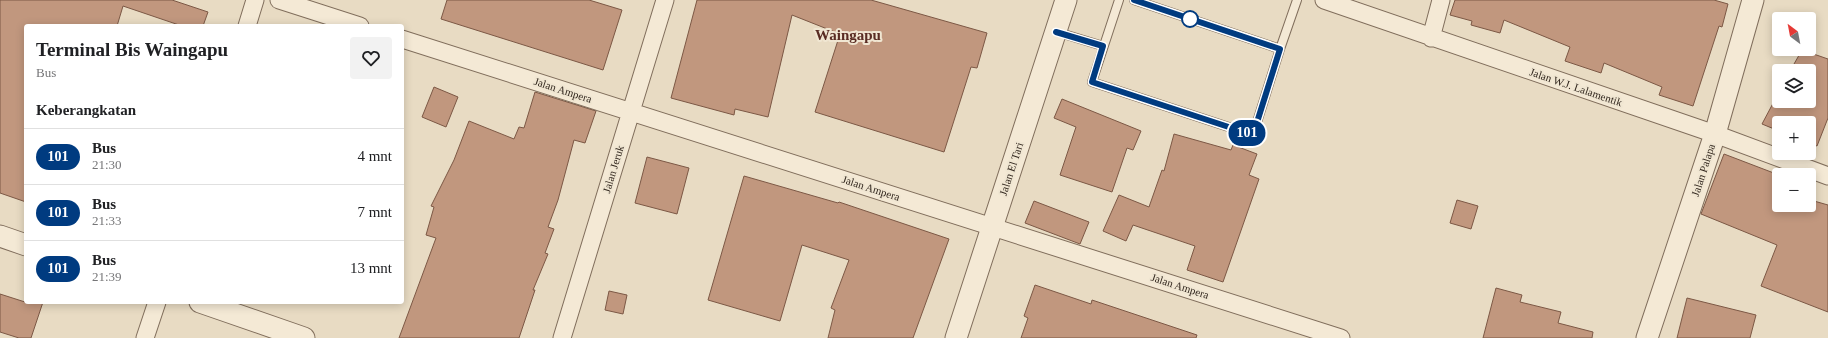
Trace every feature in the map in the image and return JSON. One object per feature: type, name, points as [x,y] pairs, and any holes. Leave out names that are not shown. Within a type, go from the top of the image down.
[{"type":"street","points":[[248,24],[255,0]]},
{"type":"street","points":[[279,0],[354,24]]},
{"type":"street","name":"Jalan Jeruk","points":[[562,338],[665,0]]},
{"type":"street","name":"Jalan El Tari","points":[[956,338],[1066,0]]},
{"type":"street","name":"Jalan W.J. Lalamentik","points":[[1324,0],[1715,134],[1828,176]]},
{"type":"street","points":[[1432,38],[1442,0]]},
{"type":"street","name":"Jalan Palapa","points":[[1647,338],[1715,134],[1753,0]]},
{"type":"street","name":"Jalan Ampera","points":[[404,40],[1340,338]]},
{"type":"street","points":[[0,236],[24,244]]},
{"type":"street","points":[[145,338],[156,304]]},
{"type":"street","points":[[206,304],[304,338]]},
{"type":"lane","points":[[1119,0],[1092,82],[1253,135],[1297,0]]},
{"type":"lane","points":[[1134,0],[1280,49]]},
{"type":"lane","points":[[1056,32],[1103,46]]},
{"type":"building","points":[[0,0],[172,0],[208,12],[204,24],[176,24],[123,6],[118,24],[24,24],[24,201],[0,193]]},
{"type":"building","points":[[447,0],[589,0],[622,10],[603,70],[441,19]]},
{"type":"building","points":[[697,0],[871,0],[987,33],[977,68],[971,67],[944,152],[815,112],[840,34],[792,15],[768,117],[735,109],[734,115],[671,98]]},
{"type":"building","points":[[1455,0],[1714,0],[1728,4],[1722,27],[1719,26],[1693,106],[1659,95],[1662,87],[1604,63],[1601,73],[1565,61],[1570,47],[1504,20],[1500,33],[1471,25],[1472,21],[1450,15]]},
{"type":"building","points":[[1816,55],[1828,59],[1828,118],[1817,146],[1816,116],[1772,116],[1772,128],[1762,124],[1772,105],[1772,108],[1816,108],[1816,64],[1794,64],[1799,56]]},
{"type":"building","points":[[434,87],[458,97],[446,127],[422,117]]},
{"type":"building","points":[[535,92],[596,111],[585,143],[574,140],[558,200],[548,227],[554,229],[545,253],[548,254],[533,290],[535,290],[519,338],[399,338],[436,238],[426,235],[434,207],[431,206],[454,160],[469,121],[514,139],[519,127],[524,128]]},
{"type":"building","points":[[1062,99],[1141,131],[1133,150],[1127,148],[1112,192],[1060,175],[1076,127],[1054,118]]},
{"type":"building","points":[[1174,134],[1231,150],[1233,145],[1257,154],[1249,175],[1259,179],[1223,282],[1187,270],[1195,246],[1133,225],[1126,241],[1103,231],[1119,195],[1149,207],[1162,170],[1164,171]]},
{"type":"building","points":[[1724,154],[1772,172],[1772,212],[1816,212],[1816,202],[1828,205],[1828,312],[1761,286],[1777,245],[1701,214]]},
{"type":"building","points":[[647,157],[689,168],[677,214],[635,203]]},
{"type":"building","points":[[744,176],[838,203],[839,202],[949,239],[913,338],[828,338],[835,310],[831,308],[849,260],[802,245],[780,321],[708,300]]},
{"type":"building","points":[[1457,200],[1478,206],[1471,229],[1450,223]]},
{"type":"building","points":[[1034,201],[1089,222],[1080,244],[1025,223]]},
{"type":"building","points":[[1035,285],[1091,304],[1092,300],[1197,335],[1196,338],[1021,338],[1028,318],[1024,316]]},
{"type":"building","points":[[1496,288],[1522,295],[1520,302],[1561,312],[1558,323],[1593,332],[1592,338],[1483,338]]},
{"type":"building","points":[[609,291],[627,295],[623,314],[605,310]]},
{"type":"building","points":[[0,294],[24,302],[24,304],[42,304],[31,338],[19,338],[0,332]]},
{"type":"building","points":[[1687,298],[1756,315],[1750,338],[1677,338]]},
{"type":"bus line","name":"101","points":[[1056,32],[1103,46],[1092,82],[1253,135],[1280,49],[1134,0]]},
{"type":"district","name":"Waingapu","points":[[848,35]]}]
